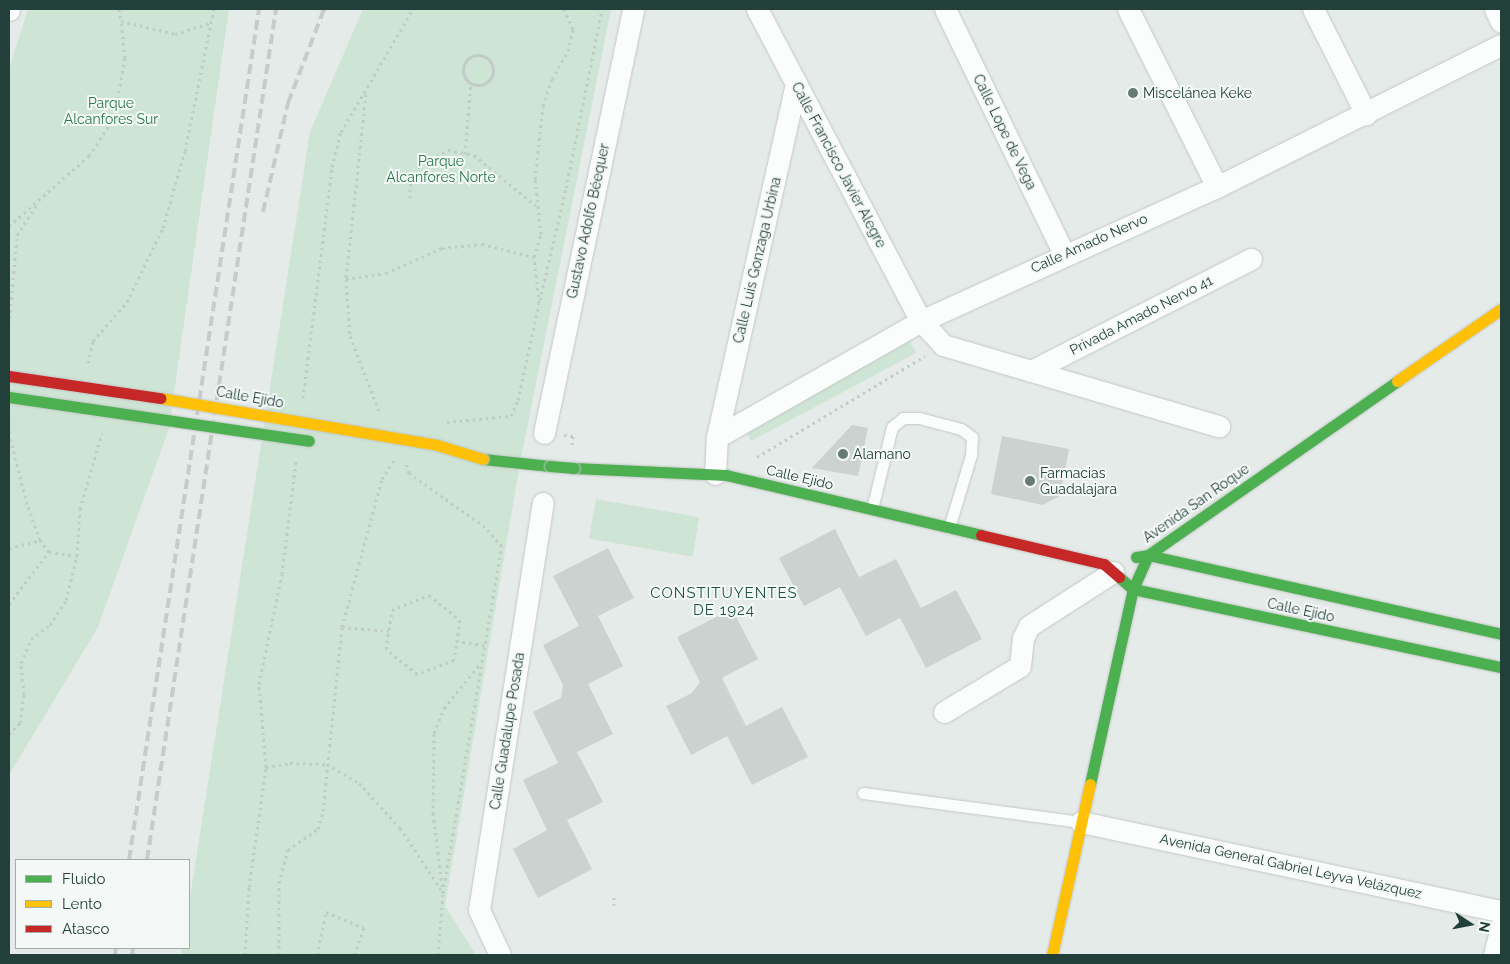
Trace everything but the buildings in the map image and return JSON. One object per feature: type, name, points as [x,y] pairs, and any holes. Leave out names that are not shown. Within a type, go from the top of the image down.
[{"type":"street","name":"Gustavo Adolfo Béequer","points":[[544,433],[632,9]]},
{"type":"street","name":"Calle Francisco Javier Alegre","points":[[757,9],[921,321]]},
{"type":"street","name":"Calle Lope de Vega","points":[[945,9],[1064,254]]},
{"type":"street","points":[[1128,9],[1217,187]]},
{"type":"street","points":[[1313,9],[1366,114]]},
{"type":"street","points":[[1495,9],[1501,22]]},
{"type":"street","name":"Calle Amado Nervo","points":[[717,437],[921,321],[1064,254],[1217,187],[1501,45]]},
{"type":"street","name":"Calle Luis Gonzaga Urbina","points":[[717,437],[796,83]]},
{"type":"street","name":"Privada Amado Nervo 41","points":[[1031,371],[1250,259]]},
{"type":"street","name":"Avenida San Roque","points":[[1052,955],[1133,589],[1148,555],[1501,309]]},
{"type":"street","points":[[921,321],[943,345],[1220,426]]},
{"type":"street","name":"Calle Ejido","points":[[9,376],[175,400],[427,443],[484,459]]},
{"type":"street","points":[[9,398],[318,443]]},
{"type":"street","points":[[717,437],[721,474]]},
{"type":"street","name":"Calle Ejido","points":[[444,460],[484,459],[574,468],[721,474],[872,509],[1108,568],[1133,589],[1501,667]]},
{"type":"street","name":"Calle Guadalupe Posada","points":[[500,955],[479,910],[543,503]]},
{"type":"street","name":"Calle Ejido","points":[[1108,568],[1148,555],[1501,634]]},
{"type":"street","points":[[944,712],[1020,666],[1023,638],[1029,626],[1108,568]]},
{"type":"street","name":"Avenida General Gabriel Leyva Velázquez","points":[[1081,822],[1501,910]]},
{"type":"street","points":[[1494,955],[1501,926]]},
{"type":"lane","points":[[872,509],[892,426],[903,418],[919,418],[961,428],[972,437],[971,455],[949,528]]},
{"type":"lane","points":[[862,793],[1081,822]]},
{"type":"path","points":[[9,226],[89,156],[114,118],[124,58],[119,9]]},
{"type":"path","points":[[303,400],[332,167],[341,132],[366,94],[413,9]]},
{"type":"path","points":[[539,303],[534,257],[541,234],[536,207],[535,179],[543,106],[552,79],[568,52],[573,29],[564,9]]},
{"type":"path","points":[[438,426],[445,422],[511,416],[518,400],[566,188],[602,9]]},
{"type":"path","points":[[121,20],[175,34],[211,22]]},
{"type":"path","points":[[465,154],[472,83],[464,74],[465,62],[475,55],[485,57],[492,65],[492,76],[483,84],[472,83]]},
{"type":"path","points":[[366,94],[346,279],[350,336],[384,419]]},
{"type":"path","points":[[410,198],[410,186],[419,165],[448,150],[474,155],[536,207]]},
{"type":"path","points":[[9,325],[18,235],[38,201]]},
{"type":"path","points":[[346,279],[386,273],[442,248],[458,246],[482,244],[534,257]]},
{"type":"path","points":[[721,474],[943,345]]},
{"type":"path","points":[[9,410],[10,434],[40,540],[49,552],[77,556]]},
{"type":"path","points":[[279,955],[279,883],[288,850],[318,829],[342,627],[382,479],[396,457]]},
{"type":"path","points":[[404,457],[409,473],[485,528],[502,546],[443,893],[438,955]]},
{"type":"path","points":[[245,955],[248,887],[266,767],[259,684],[282,574],[296,458]]},
{"type":"path","points":[[9,548],[40,540]]},
{"type":"path","points":[[9,604],[49,552]]},
{"type":"path","points":[[429,595],[460,620],[454,660],[417,674],[386,649],[389,631],[392,610],[429,595]]},
{"type":"path","points":[[342,627],[389,631]]},
{"type":"path","points":[[456,641],[484,645]]},
{"type":"path","points":[[443,893],[433,814],[434,733],[444,708],[481,664]]},
{"type":"path","points":[[266,767],[290,763],[327,764],[359,783],[400,828],[443,893]]},
{"type":"path","points":[[614,897],[614,906]]},
{"type":"path","points":[[317,955],[326,912],[364,928],[354,955]]},
{"type":"green space","name":"Parque Alcanfores Sur","points":[[28,9],[229,9],[169,428],[98,627],[9,775],[9,69]]},
{"type":"green space","name":"Parque Alcanfores Norte","points":[[363,9],[611,9],[520,463],[445,906],[476,955],[181,955],[182,949],[190,949],[190,898],[310,132]]},
{"type":"green space","points":[[907,335],[916,353],[751,441],[743,427]]},
{"type":"green space","points":[[596,499],[699,517],[692,557],[589,538]]},
{"type":"railway","points":[[129,859],[259,9]]},
{"type":"railway","points":[[147,859],[276,9]]},
{"type":"railway","points":[[263,212],[288,103],[324,9]]},
{"type":"railway","points":[[115,955],[116,949]]},
{"type":"railway","points":[[132,955],[133,949]]},
{"type":"traffic: fast","points":[[1090,784],[1133,589],[1148,555],[1397,381]]},
{"type":"traffic: fast","points":[[9,397],[309,441]]},
{"type":"traffic: fast","points":[[483,459],[550,466]]},
{"type":"traffic: fast","points":[[550,466],[574,468]]},
{"type":"traffic: fast","points":[[574,468],[726,475],[981,535]]},
{"type":"traffic: fast","points":[[1136,557],[1148,555],[1501,634]]},
{"type":"traffic: fast","points":[[1119,577],[1133,589],[1501,667]]},
{"type":"traffic: slow","points":[[1397,381],[1501,309]]},
{"type":"traffic: slow","points":[[160,398],[437,445],[483,459]]},
{"type":"traffic: slow","points":[[1052,955],[1090,784]]},
{"type":"traffic: jam","points":[[9,376],[160,398]]},
{"type":"traffic: jam","points":[[981,535],[1104,564],[1119,577]]},
{"type":"place","name":"Miscelánea Keke","points":[[1133,93]]},
{"type":"place","name":"Alamano","points":[[843,454]]},
{"type":"place","name":"Farmacias Guadalajara","points":[[1030,481]]},
{"type":"district","name":"CONSTITUYENTES DE 1924","points":[[724,602]]}]
